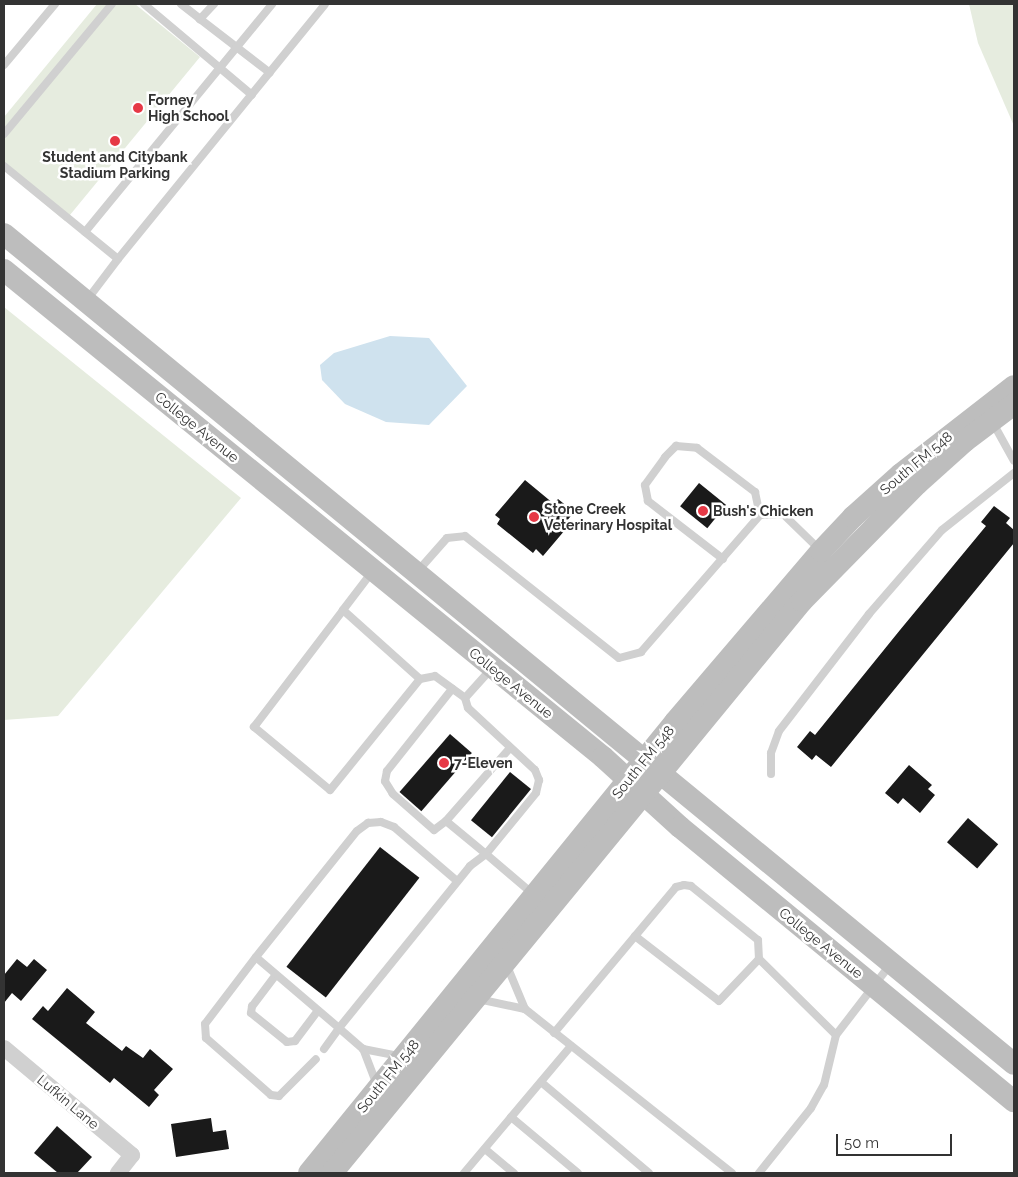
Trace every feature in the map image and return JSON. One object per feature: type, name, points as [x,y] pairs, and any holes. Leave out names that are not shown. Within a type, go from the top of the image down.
[{"type":"main road","name":"College Avenue","points":[[4,234],[1014,1064]]},
{"type":"main road","name":"College Avenue","points":[[4,270],[492,667],[874,987],[1014,1101]]},
{"type":"main road","points":[[66,321],[86,302]]},
{"type":"main road","name":"South FM 548","points":[[309,1173],[402,1057],[542,902],[636,788],[821,552],[853,517],[901,474],[1014,386]]},
{"type":"main road","name":"South FM 548","points":[[652,768],[852,547],[917,484],[1014,404]]},
{"type":"main road","name":"South FM 548","points":[[332,1173],[505,962],[542,902]]},
{"type":"street","name":"Lufkin Lane","points":[[4,1048],[132,1156],[118,1173]]},
{"type":"lane","points":[[4,64],[55,4]]},
{"type":"lane","points":[[4,134],[112,4]]},
{"type":"lane","points":[[144,4],[220,66],[252,95]]},
{"type":"lane","points":[[181,4],[270,73]]},
{"type":"lane","points":[[200,19],[214,4]]},
{"type":"lane","points":[[85,232],[272,4]]},
{"type":"lane","points":[[86,302],[118,259],[325,4]]},
{"type":"lane","points":[[4,166],[118,259]]},
{"type":"lane","points":[[992,421],[1014,461]]},
{"type":"lane","points":[[723,559],[648,501],[645,485],[665,457],[676,446],[697,448],[755,492],[760,516]]},
{"type":"lane","points":[[772,774],[771,753],[779,732],[869,614],[942,530],[1014,473]]},
{"type":"lane","points":[[416,573],[447,538],[465,536],[618,658],[642,652],[760,516],[783,514],[821,552]]},
{"type":"lane","points":[[324,1049],[457,882],[486,854],[536,793],[539,780],[535,770],[471,714],[465,698],[435,676],[420,679],[330,790],[254,727],[373,571]]},
{"type":"lane","points":[[343,610],[420,679]]},
{"type":"lane","points":[[465,698],[492,667]]},
{"type":"lane","points":[[452,689],[387,771],[386,781],[393,794],[434,830],[446,821],[510,748]]},
{"type":"lane","points":[[446,821],[542,902]]},
{"type":"lane","points":[[316,1060],[279,1096],[271,1095],[206,1038],[204,1024],[357,831],[368,823],[381,822],[394,827],[457,882]]},
{"type":"lane","points":[[554,1033],[676,887],[691,886],[758,940],[759,959],[836,1035]]},
{"type":"lane","points":[[636,936],[719,1001],[759,959]]},
{"type":"lane","points":[[256,957],[364,1049],[402,1057]]},
{"type":"lane","points":[[505,962],[525,1009]]},
{"type":"lane","points":[[759,1173],[811,1108],[824,1085],[836,1035],[891,964]]},
{"type":"lane","points":[[276,976],[252,1006],[251,1013],[287,1042],[294,1041],[318,1011]]},
{"type":"lane","points":[[476,998],[525,1009],[732,1173]]},
{"type":"lane","points":[[464,1173],[571,1046]]},
{"type":"lane","points":[[364,1049],[378,1088]]},
{"type":"lane","points":[[541,1082],[649,1173]]},
{"type":"lane","points":[[511,1117],[578,1173]]},
{"type":"lane","points":[[485,1149],[514,1173]]},
{"type":"shaded area","points":[[97,4],[135,4],[200,57],[65,221],[4,170],[4,117]]},
{"type":"shaded area","points":[[969,4],[1014,4],[1014,126],[978,43]]},
{"type":"shaded area","points":[[4,307],[241,498],[58,716],[4,720]]},
{"type":"water","points":[[390,336],[429,338],[467,386],[429,425],[386,422],[345,404],[322,380],[320,365],[334,353]]},
{"type":"building","name":"Stone Creek Veterinary Hospital","points":[[525,480],[554,504],[558,499],[574,512],[562,527],[565,530],[543,556],[536,549],[533,553],[497,524],[500,519],[495,515]]},
{"type":"building","name":"Bush's Chicken","points":[[699,483],[726,505],[707,528],[680,506]]},
{"type":"building","points":[[994,506],[1010,518],[1006,523],[1014,530],[1014,543],[831,767],[816,755],[812,760],[797,747],[810,731],[815,735],[986,526],[981,522]]},
{"type":"building","name":"7-Eleven","points":[[450,734],[472,753],[421,811],[399,792]]},
{"type":"building","points":[[909,765],[932,785],[928,789],[935,795],[920,813],[903,798],[898,804],[885,793]]},
{"type":"building","name":"7-Eleven","points":[[510,772],[531,789],[492,837],[471,820]]},
{"type":"building","points":[[968,818],[998,844],[977,868],[947,842]]},
{"type":"building","points":[[380,847],[419,878],[326,998],[286,967]]},
{"type":"building","points":[[17,959],[27,967],[34,959],[47,970],[21,1001],[12,993],[4,1003],[4,975]]},
{"type":"building","points":[[67,988],[95,1012],[86,1023],[122,1051],[126,1046],[143,1058],[150,1049],[173,1069],[154,1090],[159,1095],[149,1107],[114,1078],[110,1083],[32,1019],[43,1006],[48,1011]]},
{"type":"building","points":[[211,1118],[213,1132],[226,1130],[229,1149],[176,1157],[171,1124]]},
{"type":"building","points":[[57,1126],[92,1157],[77,1173],[58,1173],[34,1153]]},
{"type":"place","name":"Forney High School","points":[[138,108]]},
{"type":"place","name":"Student and Citybank Stadium Parking","points":[[115,141]]},
{"type":"place","name":"Bush's Chicken","points":[[703,511]]},
{"type":"place","name":"Stone Creek Veterinary Hospital","points":[[534,517]]},
{"type":"place","name":"7-Eleven","points":[[444,763]]}]
